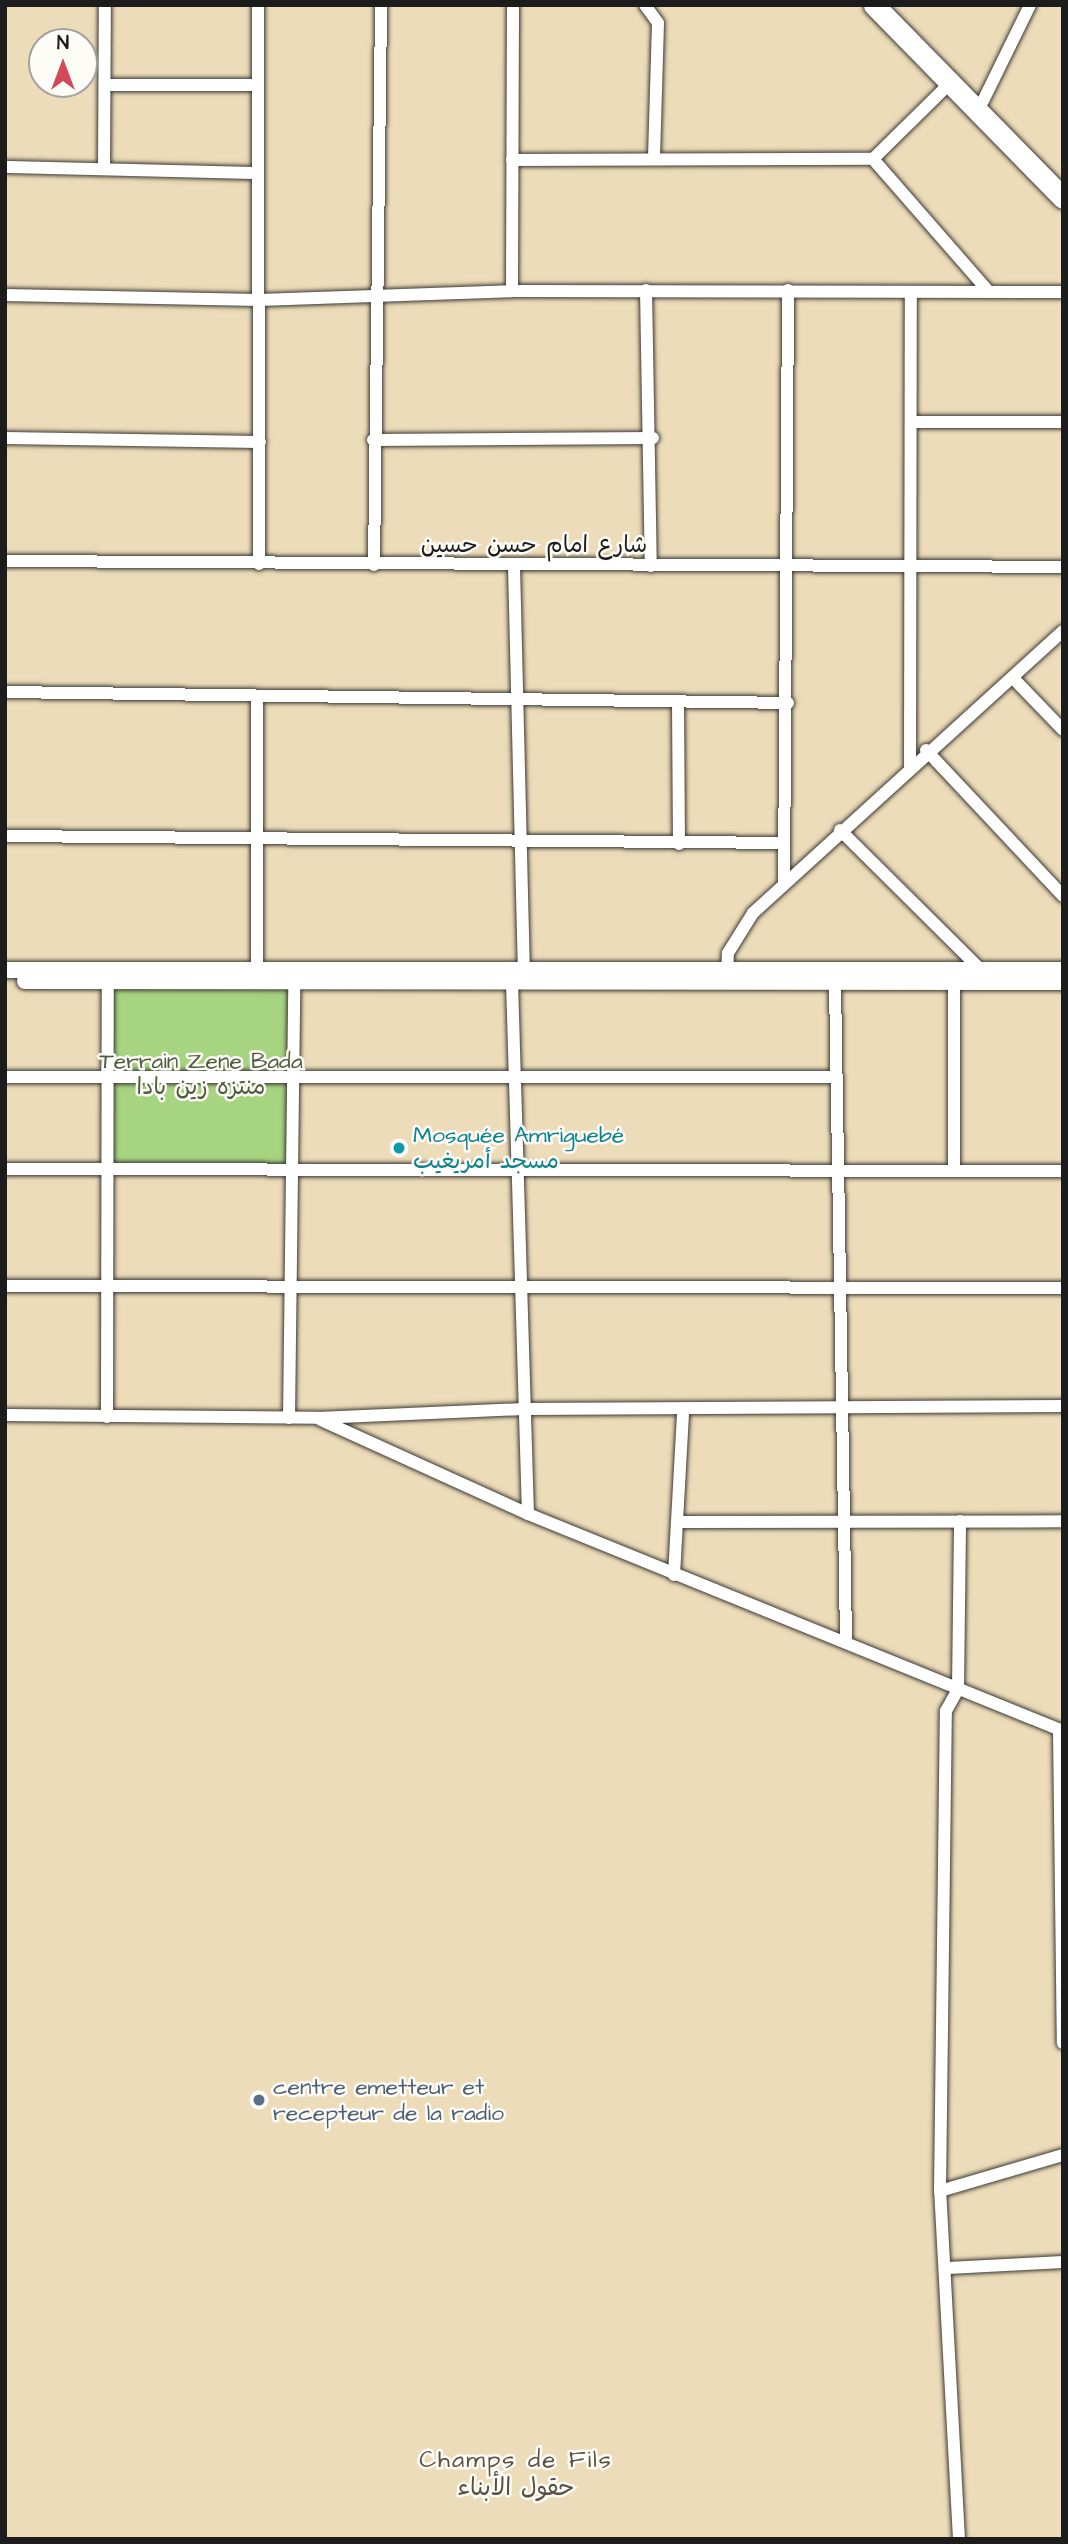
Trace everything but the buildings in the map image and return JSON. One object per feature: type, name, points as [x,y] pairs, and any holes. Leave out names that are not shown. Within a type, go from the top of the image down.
[{"type":"highway","points":[[874,5],[1063,198]]},
{"type":"highway","points":[[893,5],[1063,183]]},
{"type":"street","points":[[104,169],[105,5]]},
{"type":"street","points":[[258,5],[259,564]]},
{"type":"street","points":[[374,565],[373,440],[378,296],[381,5]]},
{"type":"street","points":[[512,291],[513,5]]},
{"type":"street","points":[[645,5],[658,23],[654,159]]},
{"type":"street","points":[[983,101],[1030,5]]},
{"type":"street","points":[[512,160],[873,159],[950,83]]},
{"type":"street","points":[[105,85],[258,85]]},
{"type":"street","points":[[873,159],[989,292]]},
{"type":"street","points":[[5,167],[258,173]]},
{"type":"street","points":[[646,290],[653,438],[650,566]]},
{"type":"street","points":[[784,883],[788,703],[788,290]]},
{"type":"street","points":[[5,295],[259,300],[512,291],[1063,292]]},
{"type":"street","points":[[911,292],[911,766]]},
{"type":"street","points":[[911,422],[1063,422]]},
{"type":"street","points":[[5,438],[260,442]]},
{"type":"street","points":[[373,440],[653,438]]},
{"type":"street","name":"شارع امام حسن حسين","points":[[5,561],[514,566],[1063,567]]},
{"type":"street","points":[[514,566],[524,968]]},
{"type":"street","points":[[727,976],[736,935],[784,883],[926,750],[1013,678],[1063,631]]},
{"type":"street","points":[[1013,678],[1063,730]]},
{"type":"street","points":[[5,692],[257,699],[788,703]]},
{"type":"street","points":[[257,699],[257,967]]},
{"type":"street","points":[[678,702],[679,844]]},
{"type":"street","points":[[926,750],[1063,896]]},
{"type":"street","points":[[840,830],[980,969]]},
{"type":"street","points":[[5,835],[256,834],[520,845],[784,843]]},
{"type":"street","points":[[5,970],[524,968],[835,983],[1063,982]]},
{"type":"street","points":[[5,981],[512,982],[980,969],[1063,970]]},
{"type":"street","points":[[289,1418],[293,1289],[294,980]]},
{"type":"street","points":[[107,1417],[108,981]]},
{"type":"street","points":[[512,982],[513,1076],[526,1290],[524,1409],[528,1514]]},
{"type":"street","points":[[954,982],[954,1170]]},
{"type":"street","points":[[835,983],[840,1520],[846,1641]]},
{"type":"street","points":[[5,1077],[834,1077]]},
{"type":"street","points":[[5,1169],[1063,1171]]},
{"type":"street","points":[[5,1286],[526,1290],[1063,1288]]},
{"type":"street","points":[[5,1415],[318,1418],[524,1409],[683,1413],[1063,1406]]},
{"type":"street","points":[[674,1575],[683,1413]]},
{"type":"street","points":[[318,1418],[528,1514],[1061,1730],[1063,2043]]},
{"type":"street","points":[[959,2539],[948,2268],[940,2191],[946,1711],[958,1689],[960,1521]]},
{"type":"street","points":[[677,1522],[1063,1521]]},
{"type":"street","points":[[940,2191],[1063,2155]]},
{"type":"street","points":[[948,2268],[1063,2262]]},
{"type":"green space","name":"Terrain Zene Bada منتزه زين بادا","points":[[108,980],[294,980],[293,1168],[109,1169]]},
{"type":"place","name":"Mosquée Amriguebé مسجد أمريغيب","points":[[399,1148]]},
{"type":"place","name":"centre emetteur et recepteur de la radio","points":[[259,2100]]},
{"type":"district","name":"Champs de Fils حقول الأبناء","points":[[516,2475]]}]
